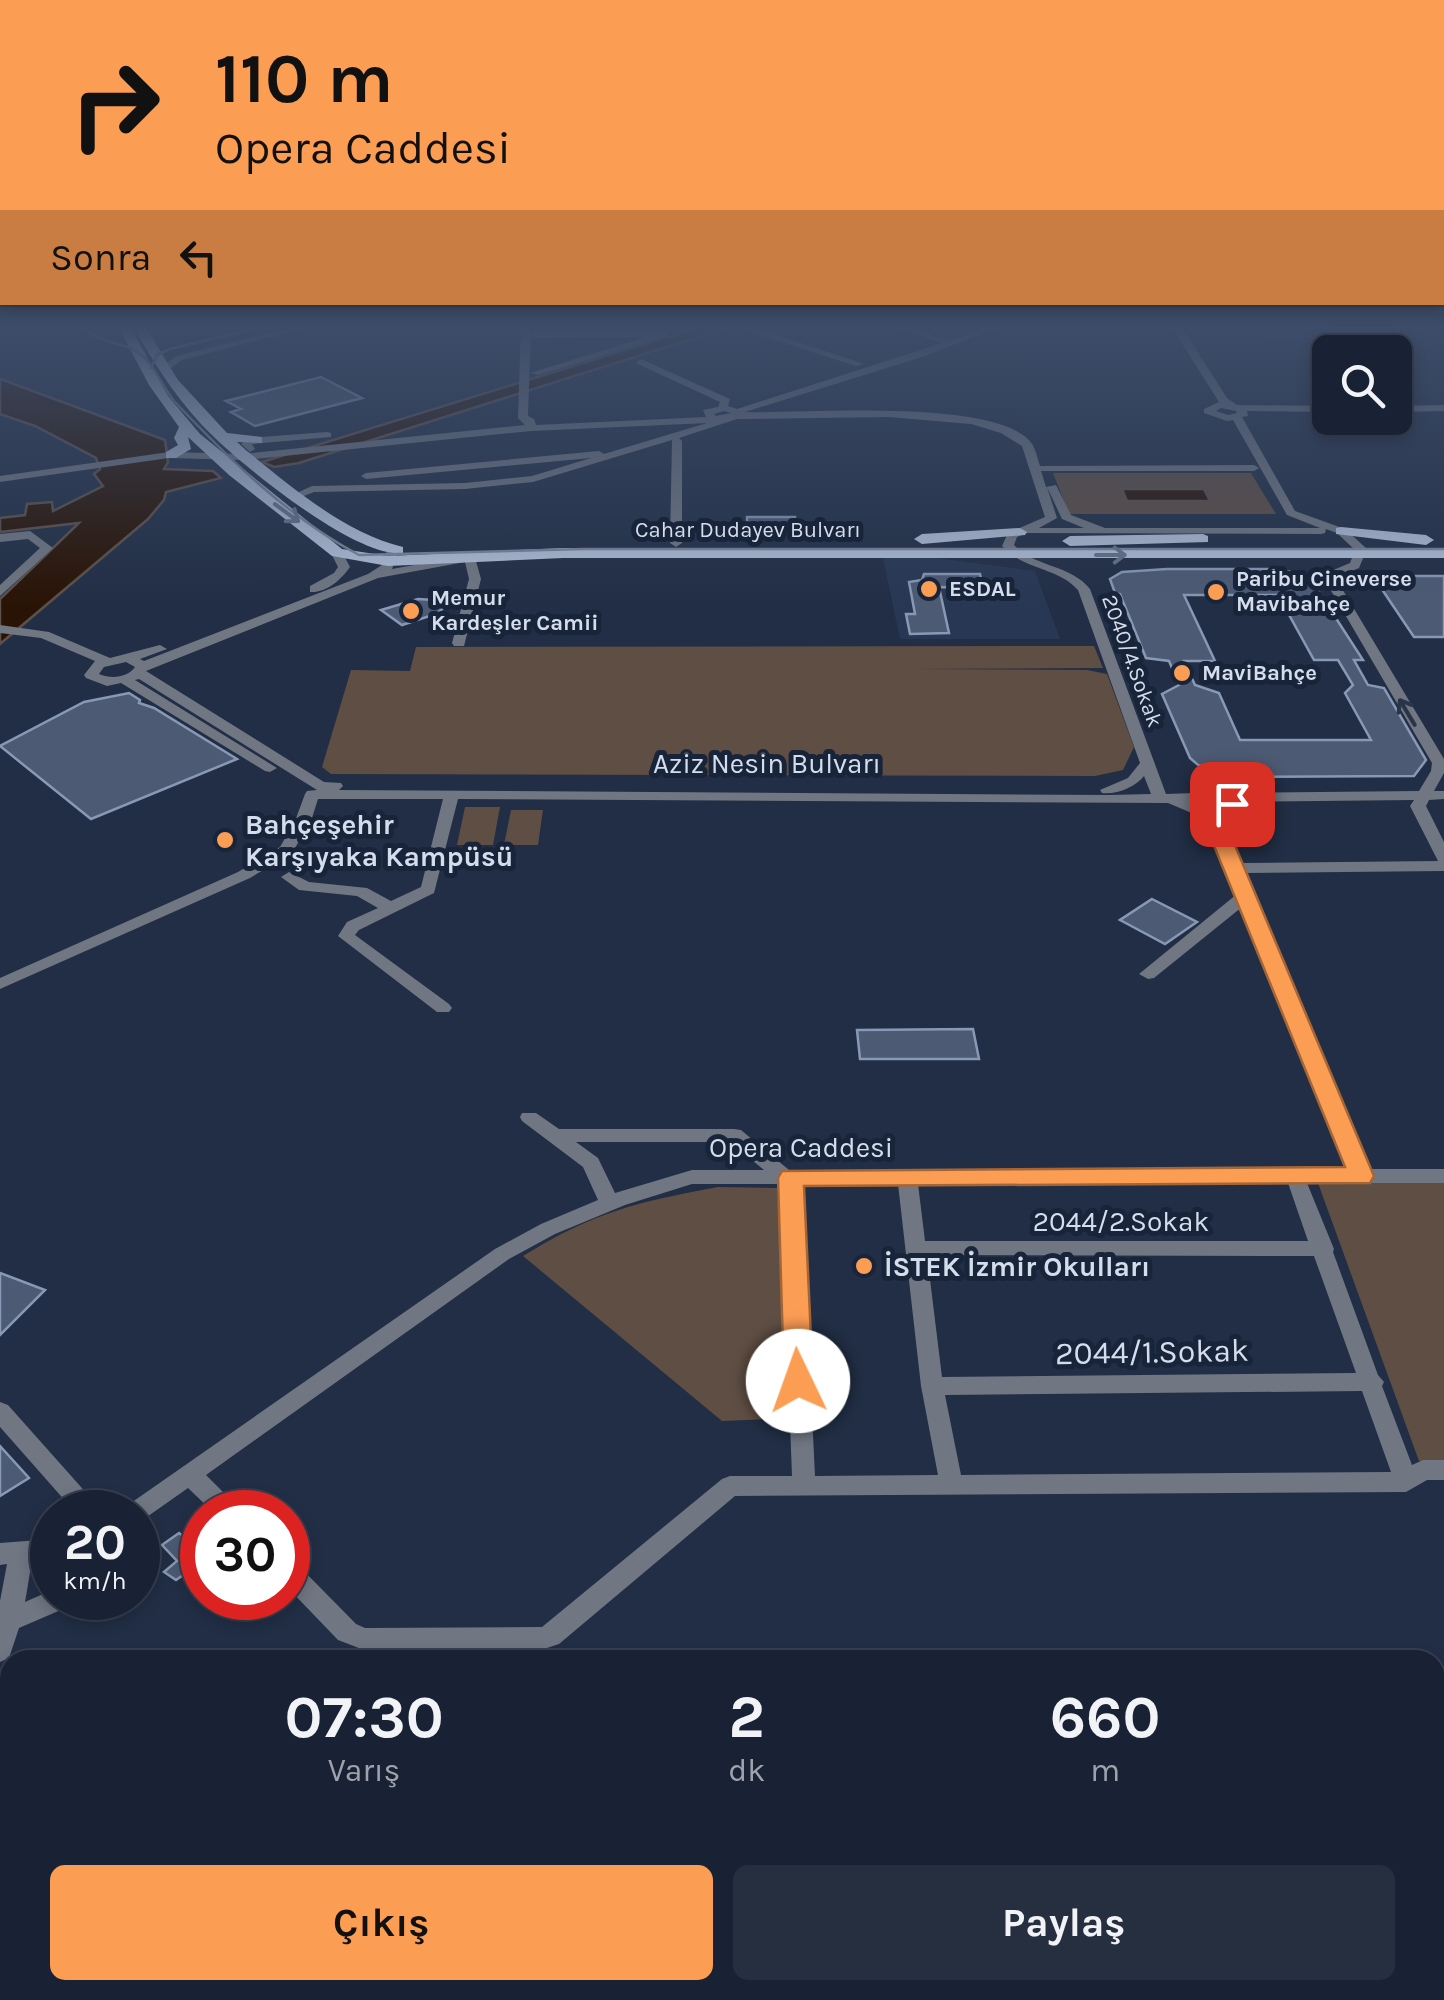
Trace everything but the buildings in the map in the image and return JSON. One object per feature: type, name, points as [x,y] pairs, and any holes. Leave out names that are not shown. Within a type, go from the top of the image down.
[{"type":"main road","name":"Cahar Dudayev Bulvarı","points":[[182,419],[215,456],[340,560],[676,543],[1191,539],[1354,557]]},
{"type":"main road","name":"Cahar Dudayev Bulvarı","points":[[204,419],[243,457],[290,492],[391,555],[470,558],[563,553],[898,553],[1013,542],[1220,554],[1296,567],[1444,542]]},
{"type":"main road","points":[[172,455],[186,446],[182,438],[186,426]]},
{"type":"main road","points":[[220,436],[261,447]]},
{"type":"main road","points":[[1342,532],[1444,542]]},
{"type":"main road","points":[[898,553],[1036,567]]},
{"type":"main road","points":[[1354,557],[1444,555]]},
{"type":"street","points":[[524,419],[530,425]]},
{"type":"street","points":[[261,447],[296,450],[530,425],[631,419]]},
{"type":"street","points":[[0,479],[172,455],[243,457],[261,447],[348,434],[677,419]]},
{"type":"street","points":[[290,492],[325,480],[609,452],[710,419]]},
{"type":"street","points":[[290,492],[465,486],[533,479],[574,470],[712,419]]},
{"type":"street","points":[[937,419],[1006,432],[1026,444],[1051,514],[1048,521],[1013,542]]},
{"type":"street","points":[[981,419],[1027,436],[1034,443],[1066,517],[1104,531]]},
{"type":"street","points":[[1236,419],[1254,468],[1284,518],[1273,526],[1256,530]]},
{"type":"street","points":[[1236,419],[1291,514],[1342,532],[1354,557],[1335,574],[1335,592],[1441,764],[1420,814],[1444,858]]},
{"type":"street","points":[[652,422],[670,428],[658,436]]},
{"type":"street","points":[[676,543],[677,441]]},
{"type":"street","points":[[1044,468],[1254,468]]},
{"type":"street","points":[[1013,542],[1104,531],[1342,532]]},
{"type":"street","points":[[0,538],[30,536],[47,548],[0,592]]},
{"type":"street","name":"2040/4.Sokak","points":[[1013,542],[1036,567],[1068,575],[1084,588],[1158,794]]},
{"type":"street","points":[[340,560],[321,586],[128,658],[106,661],[93,667],[94,678],[136,673],[372,577],[384,570],[391,555]]},
{"type":"street","points":[[340,560],[345,573],[372,577],[470,558],[475,579],[459,643]]},
{"type":"street","points":[[0,630],[44,635],[106,661]]},
{"type":"street","points":[[0,984],[244,875],[286,850],[317,789],[136,673],[128,658]]},
{"type":"street","points":[[1107,790],[1133,781],[1147,764]]},
{"type":"street","name":"Aziz Nesin Bulvarı","points":[[317,789],[1107,790],[1158,794]]},
{"type":"street","name":"Aziz Nesin Bulvarı","points":[[317,789],[452,794],[1431,790],[1444,795]]},
{"type":"street","name":"Aziz Nesin Bulvarı","points":[[1202,792],[1254,796],[1431,790]]},
{"type":"street","points":[[1202,792],[1216,806],[1234,868],[1361,1176]]},
{"type":"street","points":[[443,1008],[346,936],[353,926],[428,890],[452,794]]},
{"type":"street","points":[[1158,794],[1199,811],[1220,829]]},
{"type":"street","points":[[1220,829],[1232,804],[1254,796]]},
{"type":"street","points":[[1234,868],[1444,866]]},
{"type":"street","points":[[290,876],[305,887],[361,891],[391,908]]},
{"type":"street","points":[[1148,974],[1245,896]]},
{"type":"street","points":[[529,1117],[592,1163],[609,1201]]},
{"type":"street","points":[[556,1136],[734,1136],[788,1178],[804,1484]]},
{"type":"street","points":[[1294,1176],[1373,1382],[1406,1482]]},
{"type":"street","name":"Opera Caddesi","points":[[160,1496],[502,1254],[546,1228],[609,1201],[692,1178],[1444,1176]]},
{"type":"street","points":[[907,1177],[932,1386],[951,1482]]},
{"type":"street","name":"2044/2.Sokak","points":[[917,1248],[1324,1250]]},
{"type":"street","name":"2044/1.Sokak","points":[[932,1386],[1373,1382]]},
{"type":"street","points":[[0,1411],[70,1490]]},
{"type":"street","points":[[310,1594],[348,1632],[364,1639],[538,1640],[550,1636],[724,1490],[739,1485],[1406,1482],[1423,1470],[1444,1470]]},
{"type":"street","points":[[190,1475],[205,1490]]},
{"type":"street","points":[[0,1650],[9,1621],[11,1553]]},
{"type":"street","points":[[9,1621],[30,1612]]},
{"type":"shaded area","points":[[16,419],[109,419],[165,440],[168,462],[164,469],[213,471],[221,478],[166,492],[148,519],[0,644],[0,599],[79,523],[0,532],[0,518],[25,515],[27,504],[52,502],[53,511],[103,486],[94,474],[100,469],[96,458]]},
{"type":"shaded area","points":[[400,419],[437,419],[299,463],[274,467],[262,462]]},
{"type":"shaded area","points":[[1053,473],[1251,473],[1276,514],[1069,514]]},
{"type":"shaded area","points":[[1122,489],[1204,489],[1210,501],[1127,501]]},
{"type":"shaded area","points":[[883,558],[936,558],[1035,571],[1060,639],[900,639]]},
{"type":"shaded area","points":[[1094,646],[1103,668],[914,669],[1087,670],[1107,674],[1134,747],[1123,770],[1095,776],[331,774],[322,767],[351,670],[410,671],[416,647]]},
{"type":"shaded area","points":[[465,807],[500,807],[493,845],[457,845]]},
{"type":"shaded area","points":[[511,810],[543,810],[538,845],[504,845]]},
{"type":"shaded area","points":[[1318,1183],[1444,1183],[1444,1461],[1419,1461]]},
{"type":"shaded area","points":[[718,1187],[777,1188],[791,1418],[722,1421],[523,1256],[572,1229],[617,1211]]},
{"type":"tram line","points":[[192,419],[284,505],[359,555],[584,549],[1444,549]]},
{"type":"place","name":"ESDAL","points":[[929,589]]},
{"type":"place","name":"Paribu Cineverse Mavibahçe","points":[[1216,592]]},
{"type":"place","name":"Memur Kardeşler Camii","points":[[411,611]]},
{"type":"place","name":"MaviBahçe","points":[[1182,673]]},
{"type":"place","name":"Bahçeşehir Karşıyaka Kampüsü","points":[[225,840]]},
{"type":"place","name":"İSTEK İzmir Okulları","points":[[864,1266]]},
{"type":"route","points":[[798,1381],[791,1178],[1361,1176],[1220,836],[1220,822],[1232,804]]}]
